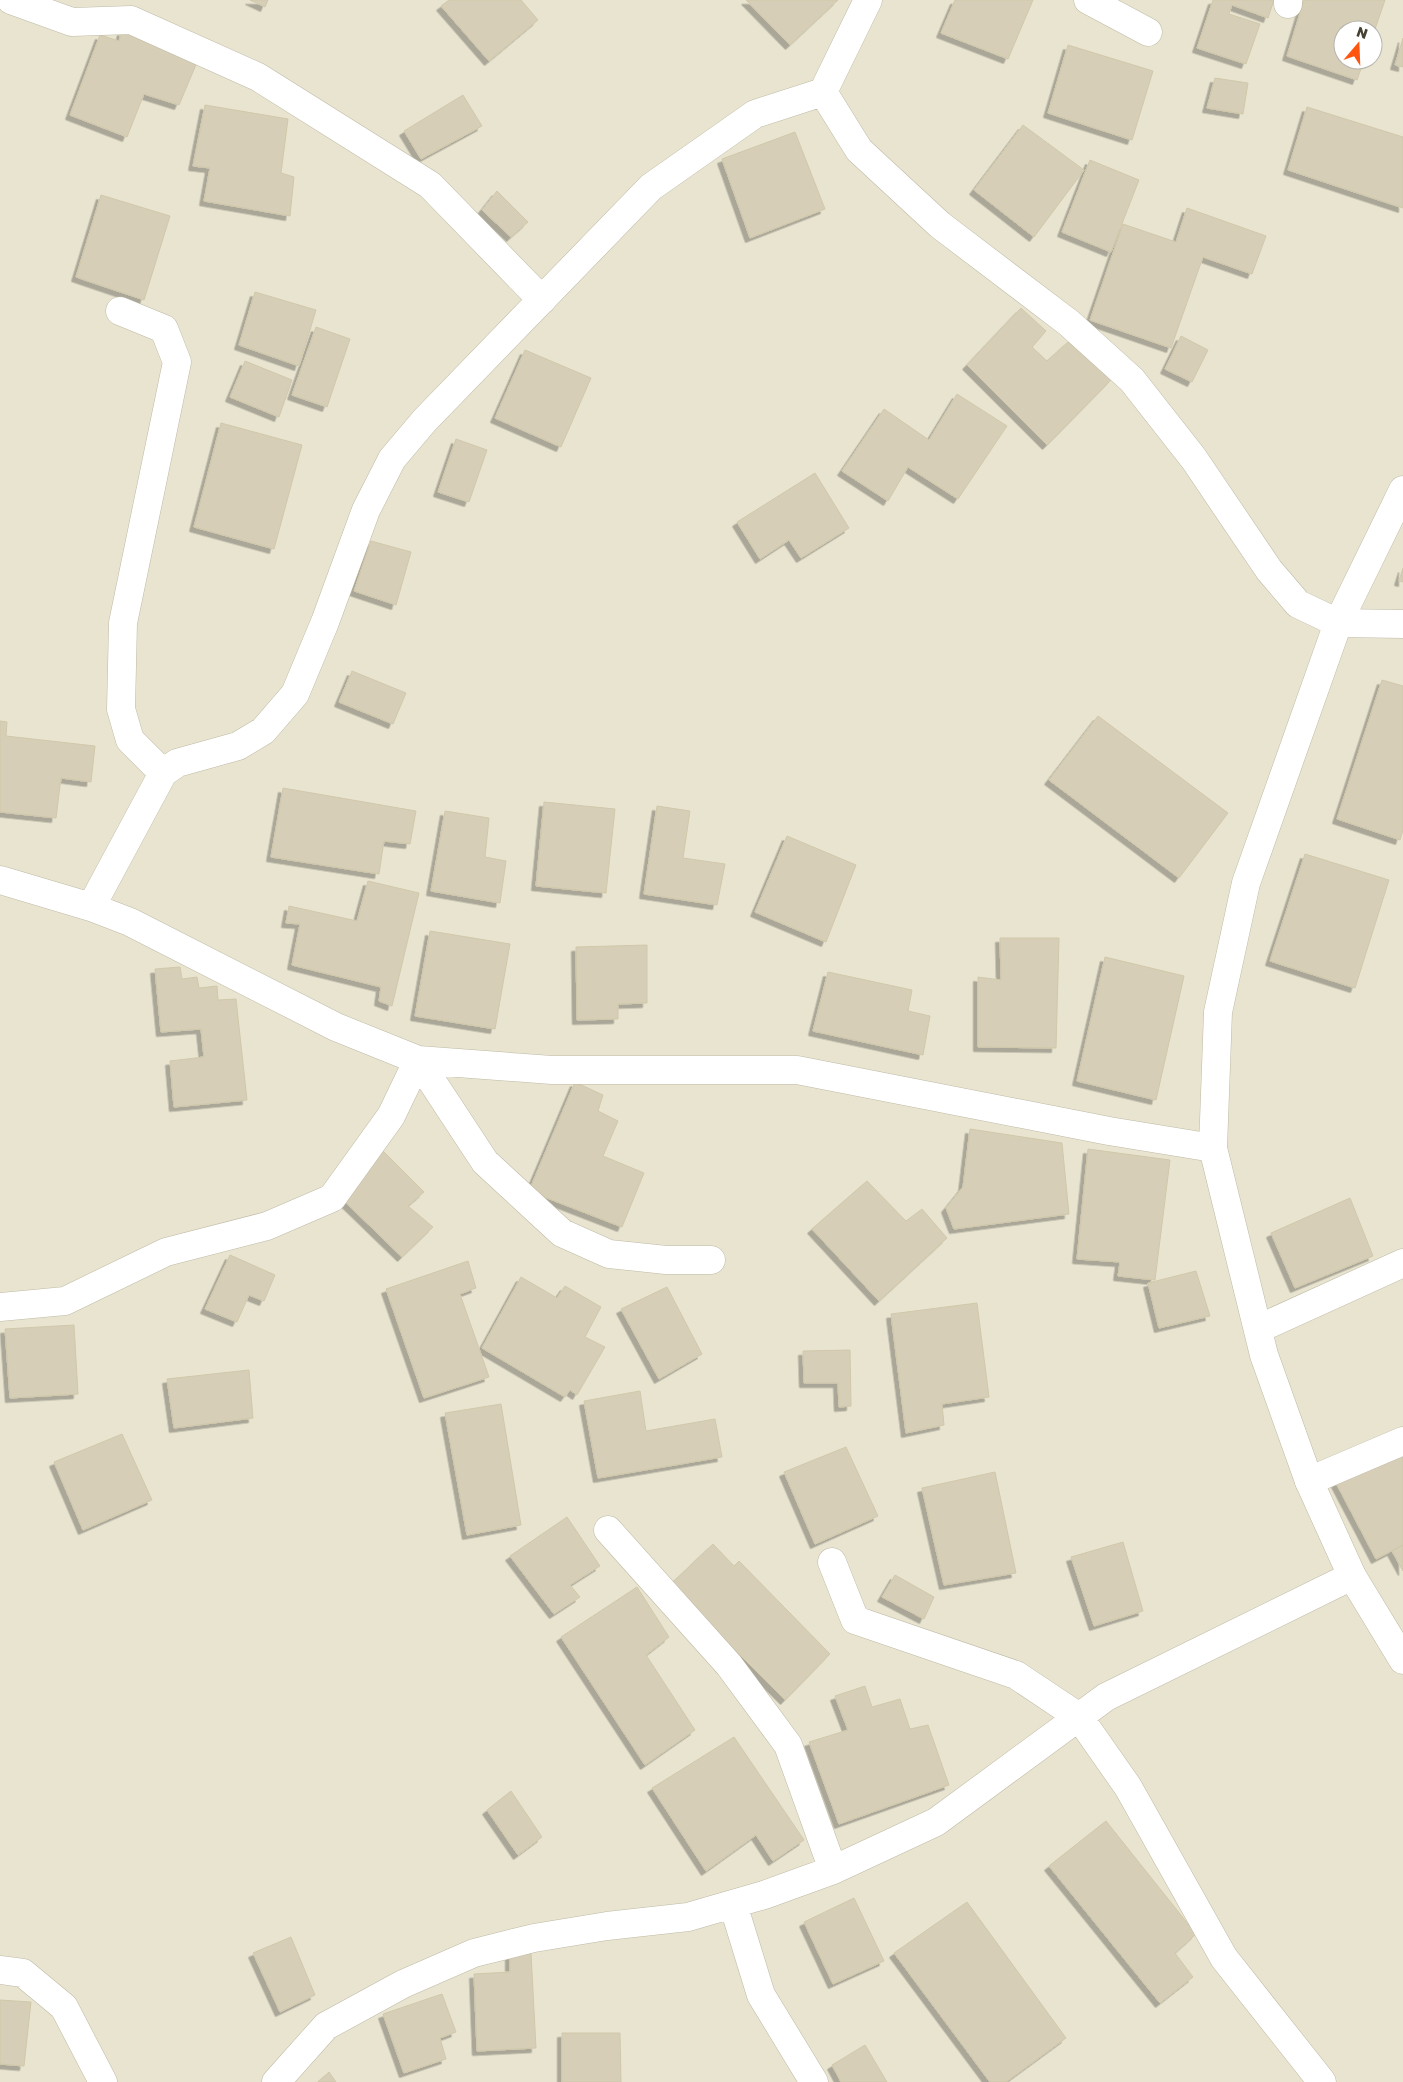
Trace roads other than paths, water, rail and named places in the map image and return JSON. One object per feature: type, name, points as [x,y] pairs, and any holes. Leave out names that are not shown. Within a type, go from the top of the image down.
[{"type":"street","points":[[11,0],[72,22],[132,20],[258,77],[430,185],[542,300]]},
{"type":"street","points":[[91,907],[163,773],[177,763],[238,746],[263,731],[295,694],[325,622],[366,510],[392,459],[425,420],[651,187],[755,114],[823,92],[868,0]]},
{"type":"street","points":[[1088,0],[1148,32]]},
{"type":"street","points":[[823,92],[859,150],[940,225],[1069,323],[1132,380],[1194,460],[1269,570],[1298,604],[1338,623],[1403,624]]},
{"type":"street","points":[[120,311],[164,329],[177,362],[123,623],[121,709],[130,740],[163,773]]},
{"type":"street","points":[[1403,490],[1338,623],[1246,883],[1218,1012],[1213,1148],[1264,1355],[1310,1481],[1352,1576],[1403,1660]]},
{"type":"street","points":[[0,880],[91,907],[130,922],[336,1028],[418,1060],[552,1070],[798,1070],[1109,1131],[1213,1148]]},
{"type":"street","points":[[418,1060],[486,1162],[562,1233],[609,1254],[666,1260],[711,1260]]},
{"type":"street","points":[[0,1307],[65,1301],[166,1252],[267,1226],[332,1198],[391,1116],[418,1060]]},
{"type":"street","points":[[1258,1329],[1403,1263]]},
{"type":"street","points":[[1310,1481],[1403,1441]]},
{"type":"street","points":[[608,1530],[729,1665],[788,1745],[833,1870]]},
{"type":"street","points":[[832,1562],[856,1620],[1016,1675],[1079,1717],[1128,1787],[1224,1958],[1322,2082]]},
{"type":"street","points":[[276,2082],[326,2026],[402,1984],[474,1953],[534,1938],[598,1927],[688,1917],[733,1904],[833,1870],[936,1822],[1106,1697],[1352,1576]]},
{"type":"street","points":[[733,1904],[761,1995],[814,2082]]},
{"type":"street","points":[[0,1970],[23,1973],[64,2008],[103,2082]]}]
